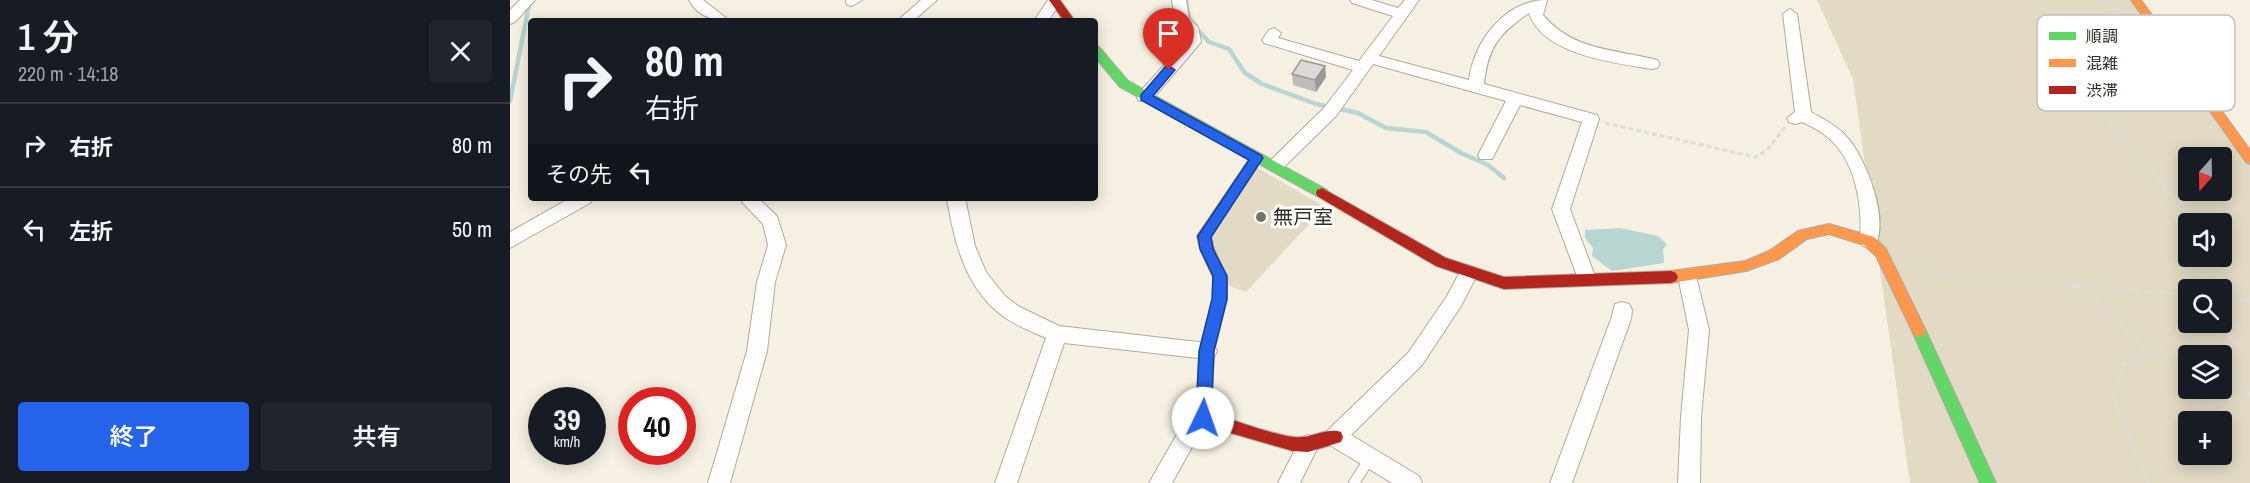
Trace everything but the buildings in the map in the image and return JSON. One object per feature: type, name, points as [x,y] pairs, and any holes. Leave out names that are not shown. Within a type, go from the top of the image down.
[{"type":"street","points":[[510,19],[528,0]]},
{"type":"street","points":[[696,0],[719,18]]},
{"type":"street","points":[[1145,98],[1194,42],[1191,27],[1182,20],[1179,0]]},
{"type":"street","points":[[1357,0],[1401,14]]},
{"type":"street","points":[[1275,166],[1334,108],[1412,0]]},
{"type":"street","points":[[1540,0],[1536,15],[1541,22],[1580,51],[1652,64]]},
{"type":"street","points":[[1476,87],[1478,64],[1489,38],[1504,24],[1540,0]]},
{"type":"street","points":[[2136,0],[2147,15]]},
{"type":"street","points":[[907,18],[927,1]]},
{"type":"street","points":[[1043,18],[1054,1],[1068,18]]},
{"type":"street","points":[[1790,14],[1799,117],[1833,132],[1847,148],[1858,171],[1869,208],[1869,241]]},
{"type":"street","points":[[1274,33],[1269,40],[1476,87],[1591,119],[1561,208],[1587,279]]},
{"type":"street","points":[[1098,54],[1124,84],[1145,98],[1275,166],[1441,262],[1504,283],[1688,276],[1746,266],[1774,255],[1803,235],[1829,229],[1869,241],[1881,253],[1890,269],[1988,483]]},
{"type":"street","points":[[1486,155],[1515,99]]},
{"type":"street","points":[[2216,111],[2250,159]]},
{"type":"street","points":[[1203,418],[1207,351],[1220,299],[1220,276],[1207,249],[1204,236],[1256,158]]},
{"type":"street","points":[[510,241],[579,201]]},
{"type":"street","points":[[719,483],[757,351],[766,282],[777,245],[771,221],[751,201]]},
{"type":"street","points":[[957,201],[966,250],[986,287],[1010,311],[1057,334],[1207,351]]},
{"type":"street","points":[[1160,483],[1194,424],[1203,418],[1293,444],[1308,445],[1335,437],[1415,358],[1454,301],[1469,273]]},
{"type":"street","points":[[1688,276],[1699,330],[1691,417],[1689,483]]},
{"type":"street","points":[[1561,483],[1621,319],[1622,310]]},
{"type":"street","points":[[1006,483],[1057,334]]},
{"type":"street","points":[[1335,437],[1411,483]]},
{"type":"street","points":[[1289,483],[1308,445]]},
{"type":"lane","points":[[1354,483],[1370,458]]},
{"type":"path","points":[[2106,0],[2116,15]]},
{"type":"path","points":[[2107,111],[2111,123],[2187,213]]},
{"type":"path","points":[[1591,119],[1755,157],[1767,150],[1788,123],[1799,117]]},
{"type":"path","points":[[2218,267],[2229,316],[2230,345]]},
{"type":"path","points":[[1890,269],[2178,294]]},
{"type":"path","points":[[2073,284],[2076,293],[2102,303],[2146,351],[2178,362]]},
{"type":"path","points":[[2232,299],[2250,300]]},
{"type":"path","points":[[2146,351],[2122,366],[2114,396],[2147,483]]},
{"type":"path","points":[[2232,376],[2250,395]]},
{"type":"shaded area","points":[[1817,0],[2136,0],[2147,15],[2037,15],[2037,111],[2216,111],[2250,159],[2250,483],[1910,483],[1853,79]]},
{"type":"shaded area","points":[[1256,167],[1325,207],[1246,292],[1227,285],[1209,238]]},
{"type":"water","points":[[1620,228],[1658,236],[1667,244],[1663,249],[1664,263],[1612,271],[1592,256],[1593,248],[1585,238],[1585,230]]},
{"type":"waterway","points":[[510,101],[530,0]]},
{"type":"waterway","points":[[1186,0],[1189,19]]},
{"type":"waterway","points":[[1194,26],[1209,42],[1229,49],[1245,73],[1262,84],[1316,104],[1358,113],[1386,128],[1426,132],[1461,153],[1488,165],[1504,178]]},
{"type":"traffic: fast","points":[[1098,54],[1124,84],[1322,193]]},
{"type":"traffic: fast","points":[[1919,331],[1988,483]]},
{"type":"traffic: slow","points":[[2136,0],[2147,15]]},
{"type":"traffic: slow","points":[[2216,111],[2250,159]]},
{"type":"traffic: slow","points":[[1671,277],[1746,266],[1774,255],[1803,235],[1829,229],[1869,241],[1881,253],[1919,331]]},
{"type":"traffic: jam","points":[[1054,0],[1068,18]]},
{"type":"traffic: jam","points":[[1256,158],[1204,236],[1207,249],[1220,277],[1220,299],[1207,351],[1203,418],[1293,444],[1308,445],[1335,437]]},
{"type":"traffic: jam","points":[[1322,193],[1441,262],[1504,283],[1671,277]]},
{"type":"place","name":"無戸室","points":[[1261,217]]},
{"type":"route","points":[[1169,70],[1145,98],[1256,158],[1204,236],[1207,249],[1220,276],[1220,299],[1207,351],[1203,418]]}]
